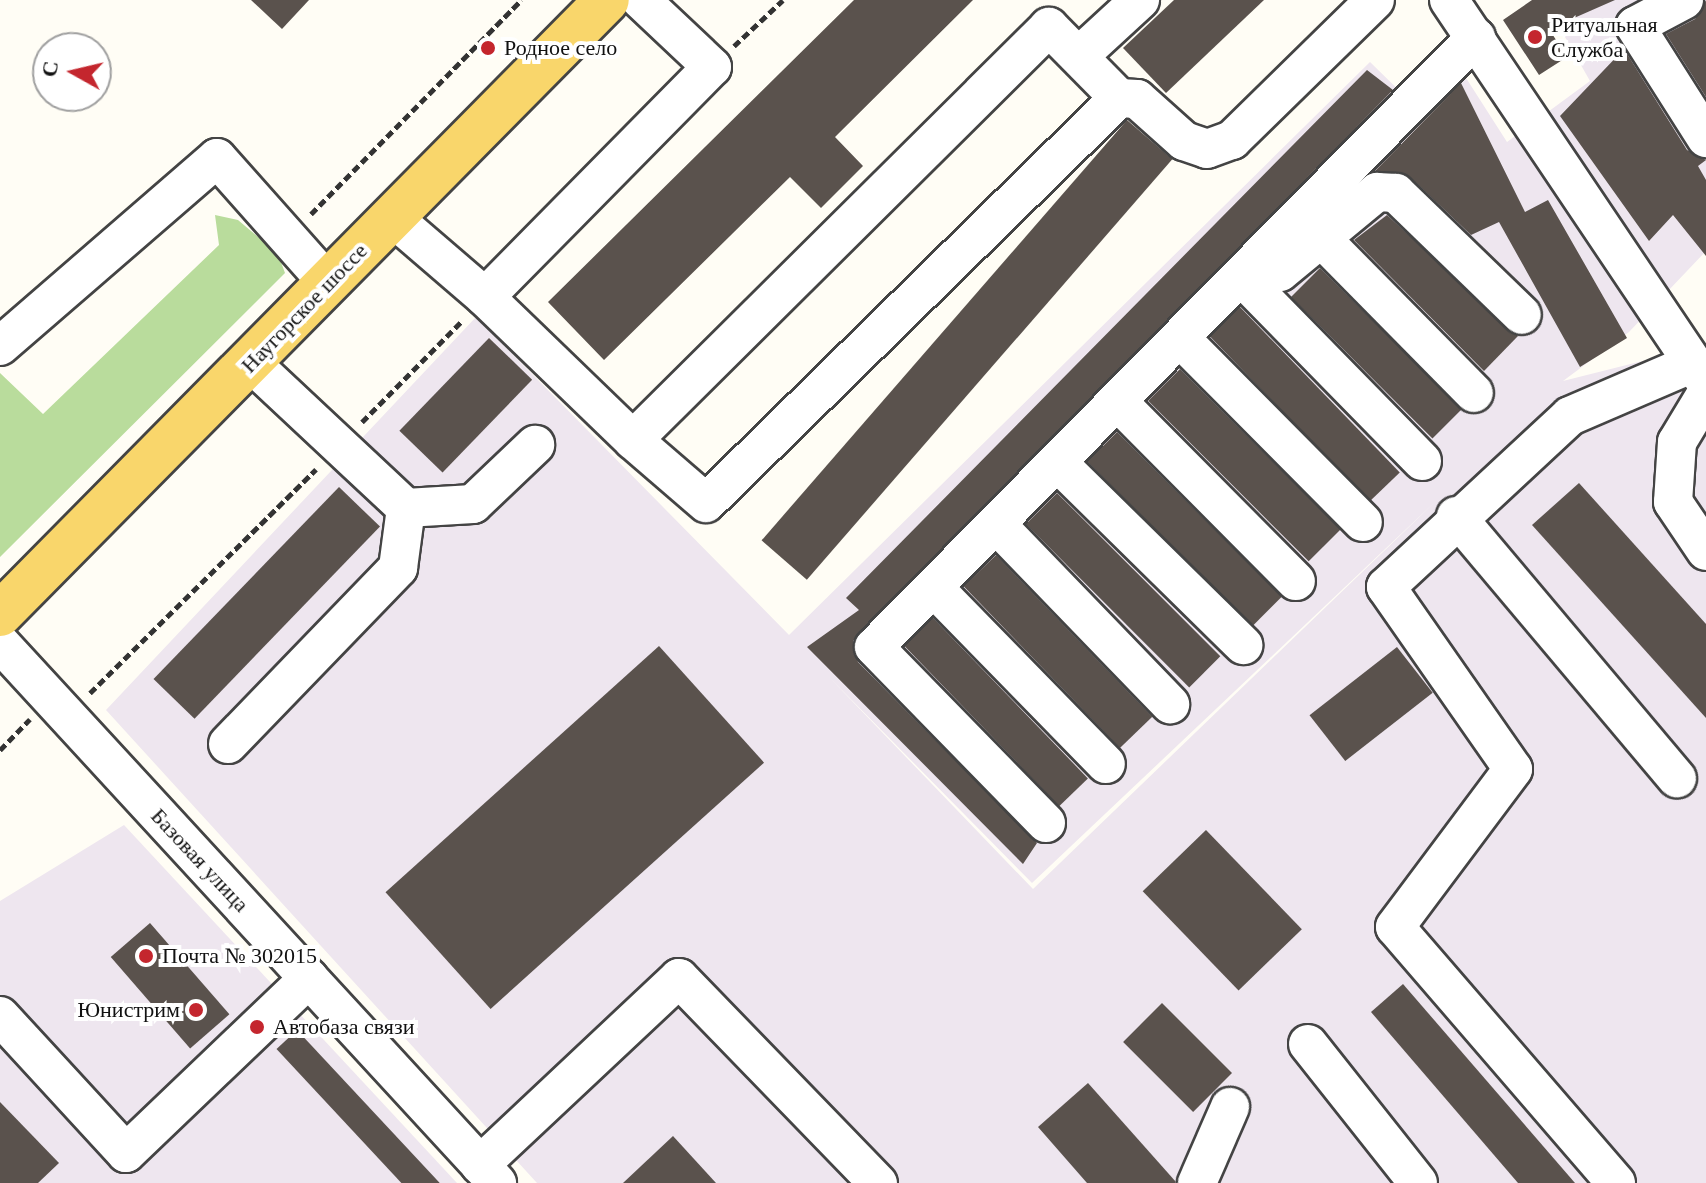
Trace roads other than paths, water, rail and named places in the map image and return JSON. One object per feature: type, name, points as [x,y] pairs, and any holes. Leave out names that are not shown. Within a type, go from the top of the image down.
[{"type":"main road","name":"Наугорское шоссе","points":[[0,614],[607,0]]},
{"type":"street","points":[[485,297],[712,67],[641,0]]},
{"type":"street","points":[[1079,56],[1140,0]]},
{"type":"street","points":[[633,440],[1049,27],[1119,98],[1137,99],[1184,141],[1207,149],[1232,140],[1375,0]]},
{"type":"street","points":[[1449,0],[1701,381]]},
{"type":"street","points":[[1684,0],[1635,26],[1706,138]]},
{"type":"street","points":[[1046,823],[874,647],[998,526],[1476,37]]},
{"type":"street","points":[[392,217],[485,297],[633,440],[706,503],[1119,98]]},
{"type":"street","points":[[0,346],[217,158],[328,283]]},
{"type":"street","points":[[1241,276],[1280,272],[1377,192],[1396,193],[1522,315]]},
{"type":"street","points":[[1320,237],[1474,393]]},
{"type":"street","points":[[1241,276],[1422,461]]},
{"type":"street","points":[[1181,339],[1363,522]]},
{"type":"street","points":[[251,363],[406,508],[473,504],[535,445]]},
{"type":"street","points":[[1616,1183],[1395,927],[1513,769],[1386,587],[1456,516],[1570,416],[1701,381]]},
{"type":"street","points":[[1701,381],[1677,442],[1673,502],[1706,551]]},
{"type":"street","points":[[1119,403],[1296,581]]},
{"type":"street","points":[[1058,463],[1243,645]]},
{"type":"street","points":[[228,744],[398,568],[406,508]]},
{"type":"street","points":[[1456,516],[1677,778]]},
{"type":"street","points":[[998,526],[1170,704]]},
{"type":"street","points":[[934,588],[1106,764]]},
{"type":"street","name":"Базовая улица","points":[[0,643],[488,1174]]},
{"type":"street","points":[[0,1016],[121,1168],[309,978]]},
{"type":"street","points":[[488,1174],[679,978],[878,1183]]},
{"type":"street","points":[[1308,1044],[1418,1183]]},
{"type":"street","points":[[1197,1183],[1230,1107]]},
{"type":"place","name":"Ритуальная Служба","points":[[1535,37]]},
{"type":"place","name":"Родное село","points":[[488,48]]},
{"type":"place","name":"Почта № 302015","points":[[146,956]]},
{"type":"place","name":"Юнистрим","points":[[196,1010]]},
{"type":"place","name":"Автобаза связи","points":[[257,1027]]}]
